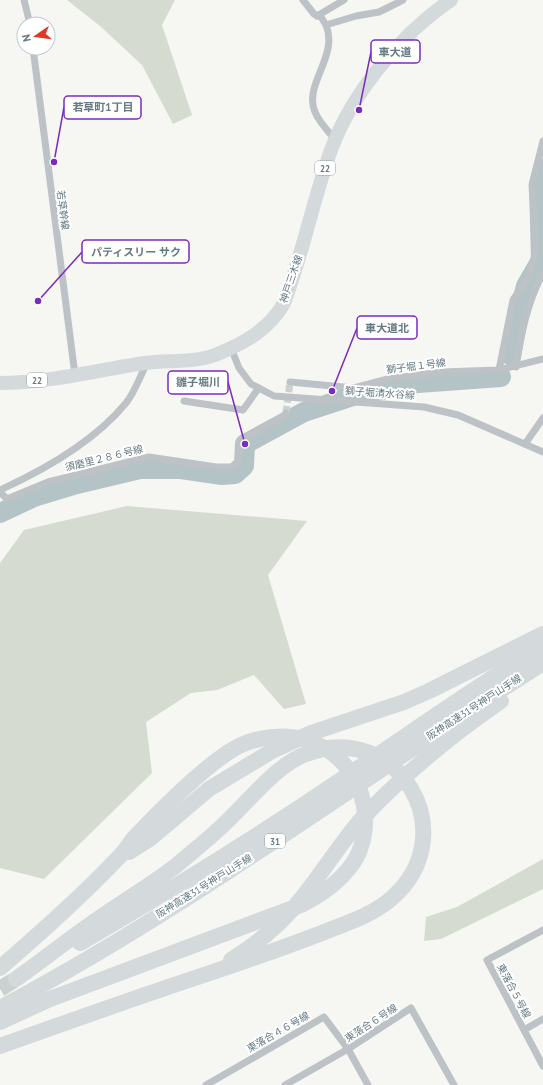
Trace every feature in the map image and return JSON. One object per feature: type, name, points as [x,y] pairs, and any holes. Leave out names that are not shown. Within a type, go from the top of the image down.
[{"type":"highway","points":[[119,858],[151,838],[209,789],[272,751],[311,733],[404,702],[423,694],[543,634]]},
{"type":"highway","name":"阪神高速31号神戸山手線","points":[[211,972],[280,950],[372,912],[391,899],[406,884],[416,866],[422,849],[424,834],[421,812],[412,788],[395,768],[363,750],[334,746],[304,754],[289,763],[220,828],[173,868],[93,922],[16,979],[192,876],[340,781],[492,677],[543,646]]},
{"type":"highway","name":"阪神高速31号神戸山手線","points":[[0,1008],[97,953],[203,887],[375,774],[479,703],[543,663]]},
{"type":"highway","name":"31","points":[[0,1046],[211,972],[255,944],[280,924],[305,894],[357,824],[398,782],[482,714],[543,672]]},
{"type":"highway","points":[[0,968],[49,925],[119,858],[135,837],[195,779],[229,752],[244,743],[273,736],[298,737],[326,749],[342,762],[356,781],[363,802],[365,823],[359,852],[354,862],[340,880],[323,892],[301,905],[50,999],[0,1022]]},
{"type":"main road","name":"神戸三木線","points":[[0,383],[74,375],[147,363],[175,362],[205,357],[248,340],[263,329],[279,312],[284,303],[316,195],[335,141],[350,111],[388,58],[424,21],[450,0]]},
{"type":"street","points":[[24,0],[28,16]]},
{"type":"street","points":[[303,0],[317,16],[321,17],[330,33],[330,44],[312,97],[315,112],[335,141]]},
{"type":"street","points":[[317,16],[344,0]]},
{"type":"street","points":[[326,25],[356,16],[379,12],[403,0]]},
{"type":"street","name":"若草幹線","points":[[34,56],[74,375]]},
{"type":"street","points":[[499,370],[513,300],[529,276],[536,251],[532,185],[543,141]]},
{"type":"street","points":[[516,367],[523,325],[533,292],[543,273]]},
{"type":"street","name":"獅子堀清水谷線","points":[[231,348],[239,368],[251,384],[274,396],[424,406],[458,415],[484,425],[543,452]]},
{"type":"street","name":"獅子堀１号線","points":[[290,382],[354,388],[388,379],[442,372],[499,370],[516,367],[543,359]]},
{"type":"street","points":[[0,491],[40,472],[69,453],[100,428],[126,403],[147,363]]},
{"type":"street","points":[[184,401],[243,410],[258,389]]},
{"type":"street","name":"須磨里２８６号線","points":[[0,491],[7,500],[48,482],[149,457],[216,467],[232,467],[238,462],[240,441],[286,416],[286,413]]},
{"type":"street","points":[[525,444],[543,418]]},
{"type":"street","name":"東落合５号線","points":[[543,930],[487,960],[543,1066]]},
{"type":"street","name":"東落合６号線","points":[[285,1085],[348,1049],[412,1008],[454,1085]]},
{"type":"street","name":"東落合４６号線","points":[[206,1085],[324,1017],[348,1049]]},
{"type":"street","points":[[524,1030],[543,1019]]},
{"type":"street","points":[[348,1049],[368,1085]]},
{"type":"shaded area","points":[[67,0],[175,0],[162,25],[192,115],[173,124],[142,65],[100,26]]},
{"type":"shaded area","points":[[127,506],[307,521],[268,575],[306,704],[284,709],[254,675],[217,690],[191,693],[146,722],[152,773],[44,879],[0,868],[0,563],[24,530]]},
{"type":"shaded area","points":[[543,859],[543,889],[441,939],[424,941],[426,917],[457,907]]},
{"type":"waterway","points":[[511,356],[518,317],[526,286],[541,260],[539,185],[543,168]]},
{"type":"waterway","points":[[0,513],[34,497],[77,484],[140,469],[181,469],[222,475],[235,474],[244,466],[245,444],[304,412],[356,395],[418,383],[501,377]]},
{"type":"tunnel","points":[[286,413],[290,382]]},
{"type":"tunnel","points":[[0,989],[16,979]]},
{"type":"place","name":"車大道","points":[[359,110]]},
{"type":"place","name":"若草町1丁目","points":[[54,162]]},
{"type":"place","name":"パティスリー サク","points":[[38,301]]},
{"type":"place","name":"車大道北","points":[[332,391]]},
{"type":"place","name":"雛子堀川","points":[[245,444]]}]
